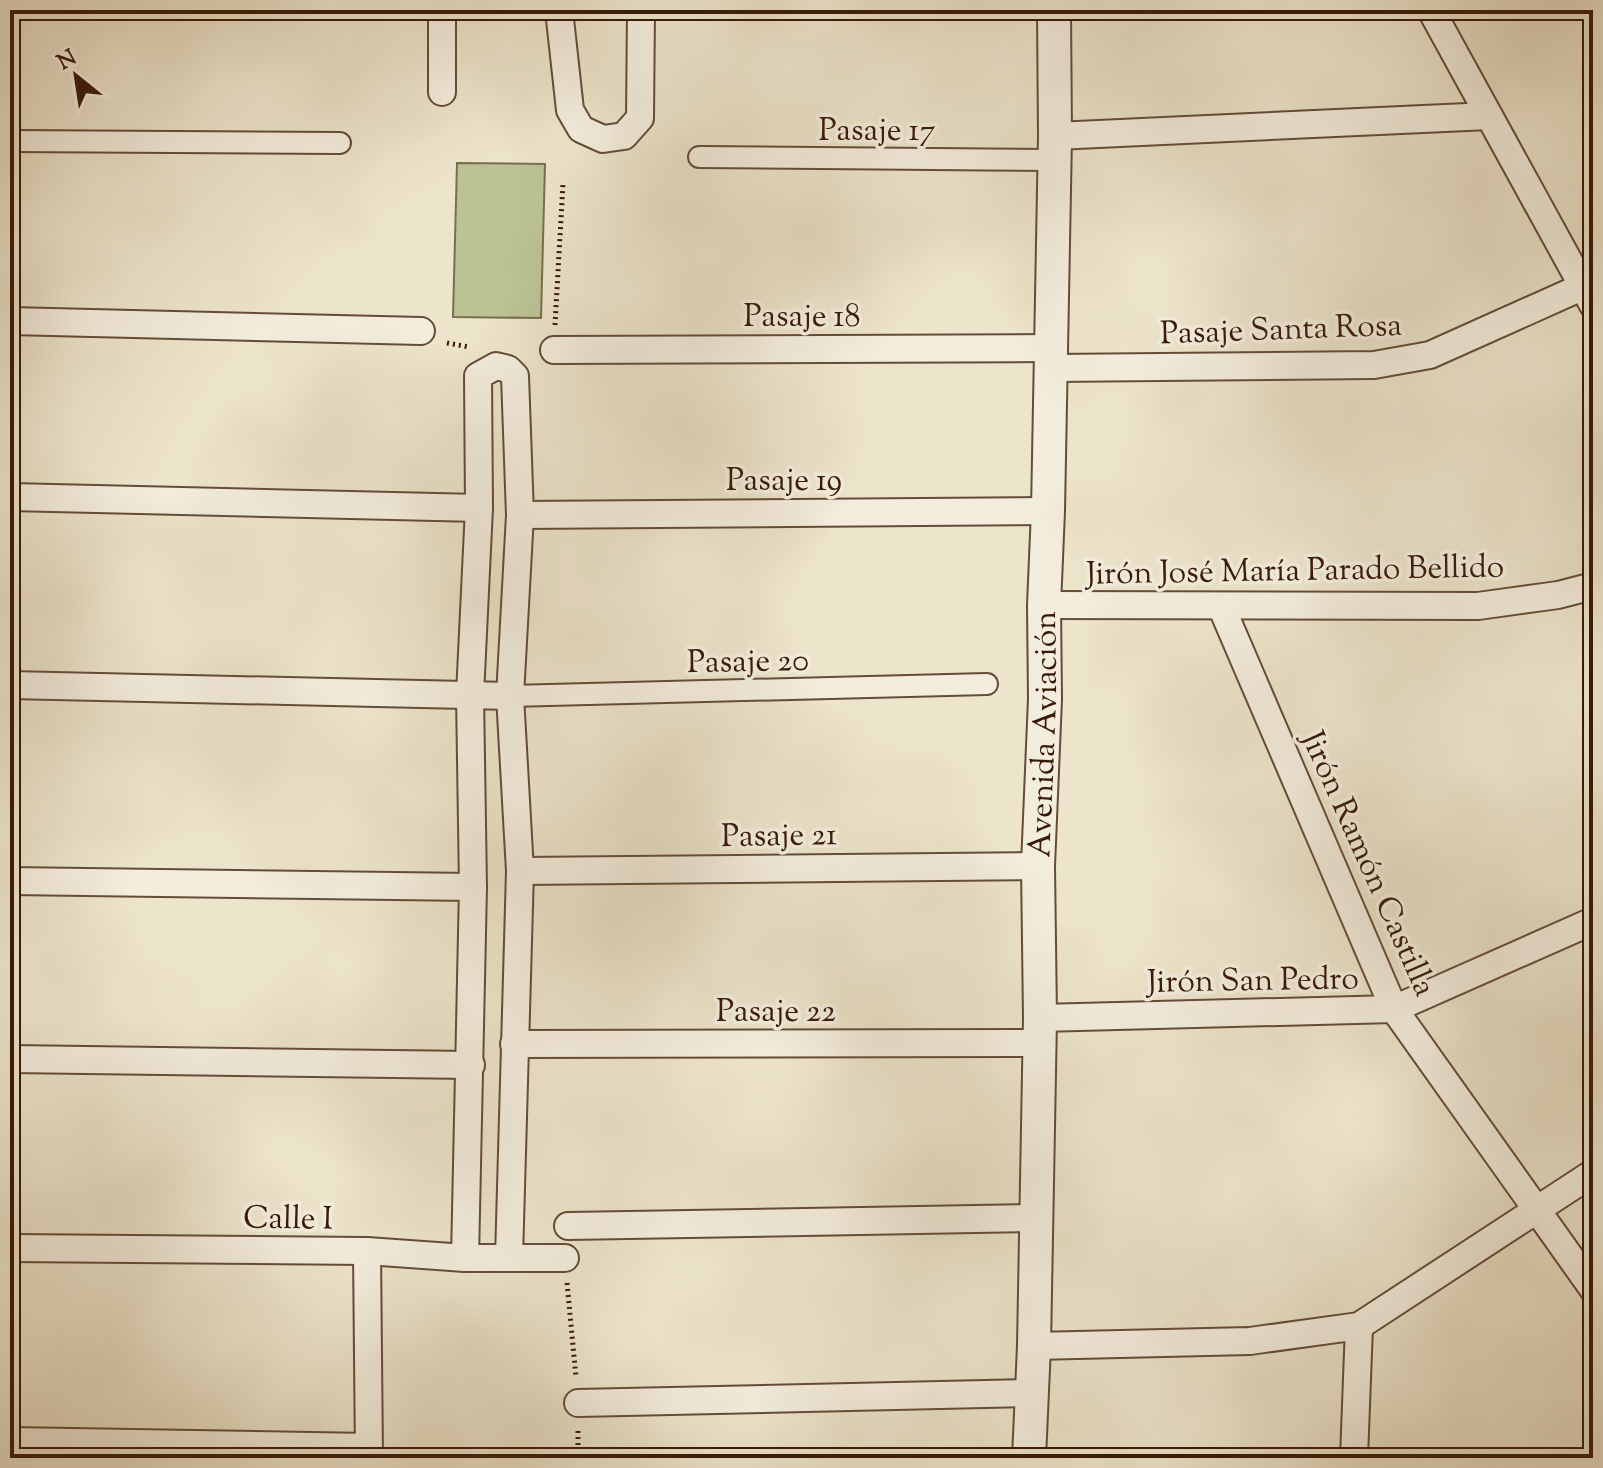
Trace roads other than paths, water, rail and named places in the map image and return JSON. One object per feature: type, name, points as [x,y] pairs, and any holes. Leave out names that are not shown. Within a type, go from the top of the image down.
[{"type":"street","points":[[442,10],[442,92]]},
{"type":"street","points":[[559,10],[570,110],[581,129],[603,139],[624,136],[640,118],[641,10]]},
{"type":"street","name":"Avenida Aviación","points":[[1029,1458],[1034,1346],[1038,866],[1045,699],[1054,10]]},
{"type":"street","points":[[1431,10],[1590,292]]},
{"type":"street","points":[[1054,148],[1489,116]]},
{"type":"street","points":[[10,141],[340,143]]},
{"type":"street","name":"Pasaje 17","points":[[699,157],[1054,148]]},
{"type":"street","name":"Pasaje Santa Rosa","points":[[1051,358],[1374,365],[1430,355],[1590,292]]},
{"type":"street","points":[[10,321],[421,331]]},
{"type":"street","name":"Pasaje 18","points":[[554,350],[1051,358]]},
{"type":"street","points":[[465,1258],[473,887],[470,695],[479,508],[478,376],[496,366],[508,369],[515,376],[520,515],[510,696],[520,871],[509,1258]]},
{"type":"street","points":[[10,497],[479,508]]},
{"type":"street","name":"Pasaje 19","points":[[520,515],[1048,511]]},
{"type":"street","name":"Jirón José María Parado Bellido","points":[[1044,605],[1478,606],[1558,595],[1593,586]]},
{"type":"street","name":"Jirón Ramón Castilla","points":[[1221,606],[1394,1009],[1593,1289]]},
{"type":"street","name":"Pasaje 20","points":[[510,696],[987,684]]},
{"type":"street","points":[[10,685],[510,696]]},
{"type":"street","name":"Pasaje 21","points":[[520,871],[1038,866]]},
{"type":"street","points":[[10,881],[473,887]]},
{"type":"street","name":"Jirón San Pedro","points":[[1039,1031],[1394,1009],[1593,921]]},
{"type":"street","name":"Pasaje 22","points":[[514,1044],[1039,1031]]},
{"type":"street","points":[[10,1059],[471,1065]]},
{"type":"street","points":[[1034,1346],[1250,1341],[1359,1326],[1593,1173]]},
{"type":"street","points":[[568,1226],[1034,1218]]},
{"type":"street","name":"Calle I","points":[[10,1248],[367,1251],[465,1258],[565,1258]]},
{"type":"street","points":[[10,1438],[369,1451],[367,1251]]},
{"type":"street","points":[[1354,1458],[1359,1326]]},
{"type":"street","points":[[578,1403],[1031,1393]]}]
